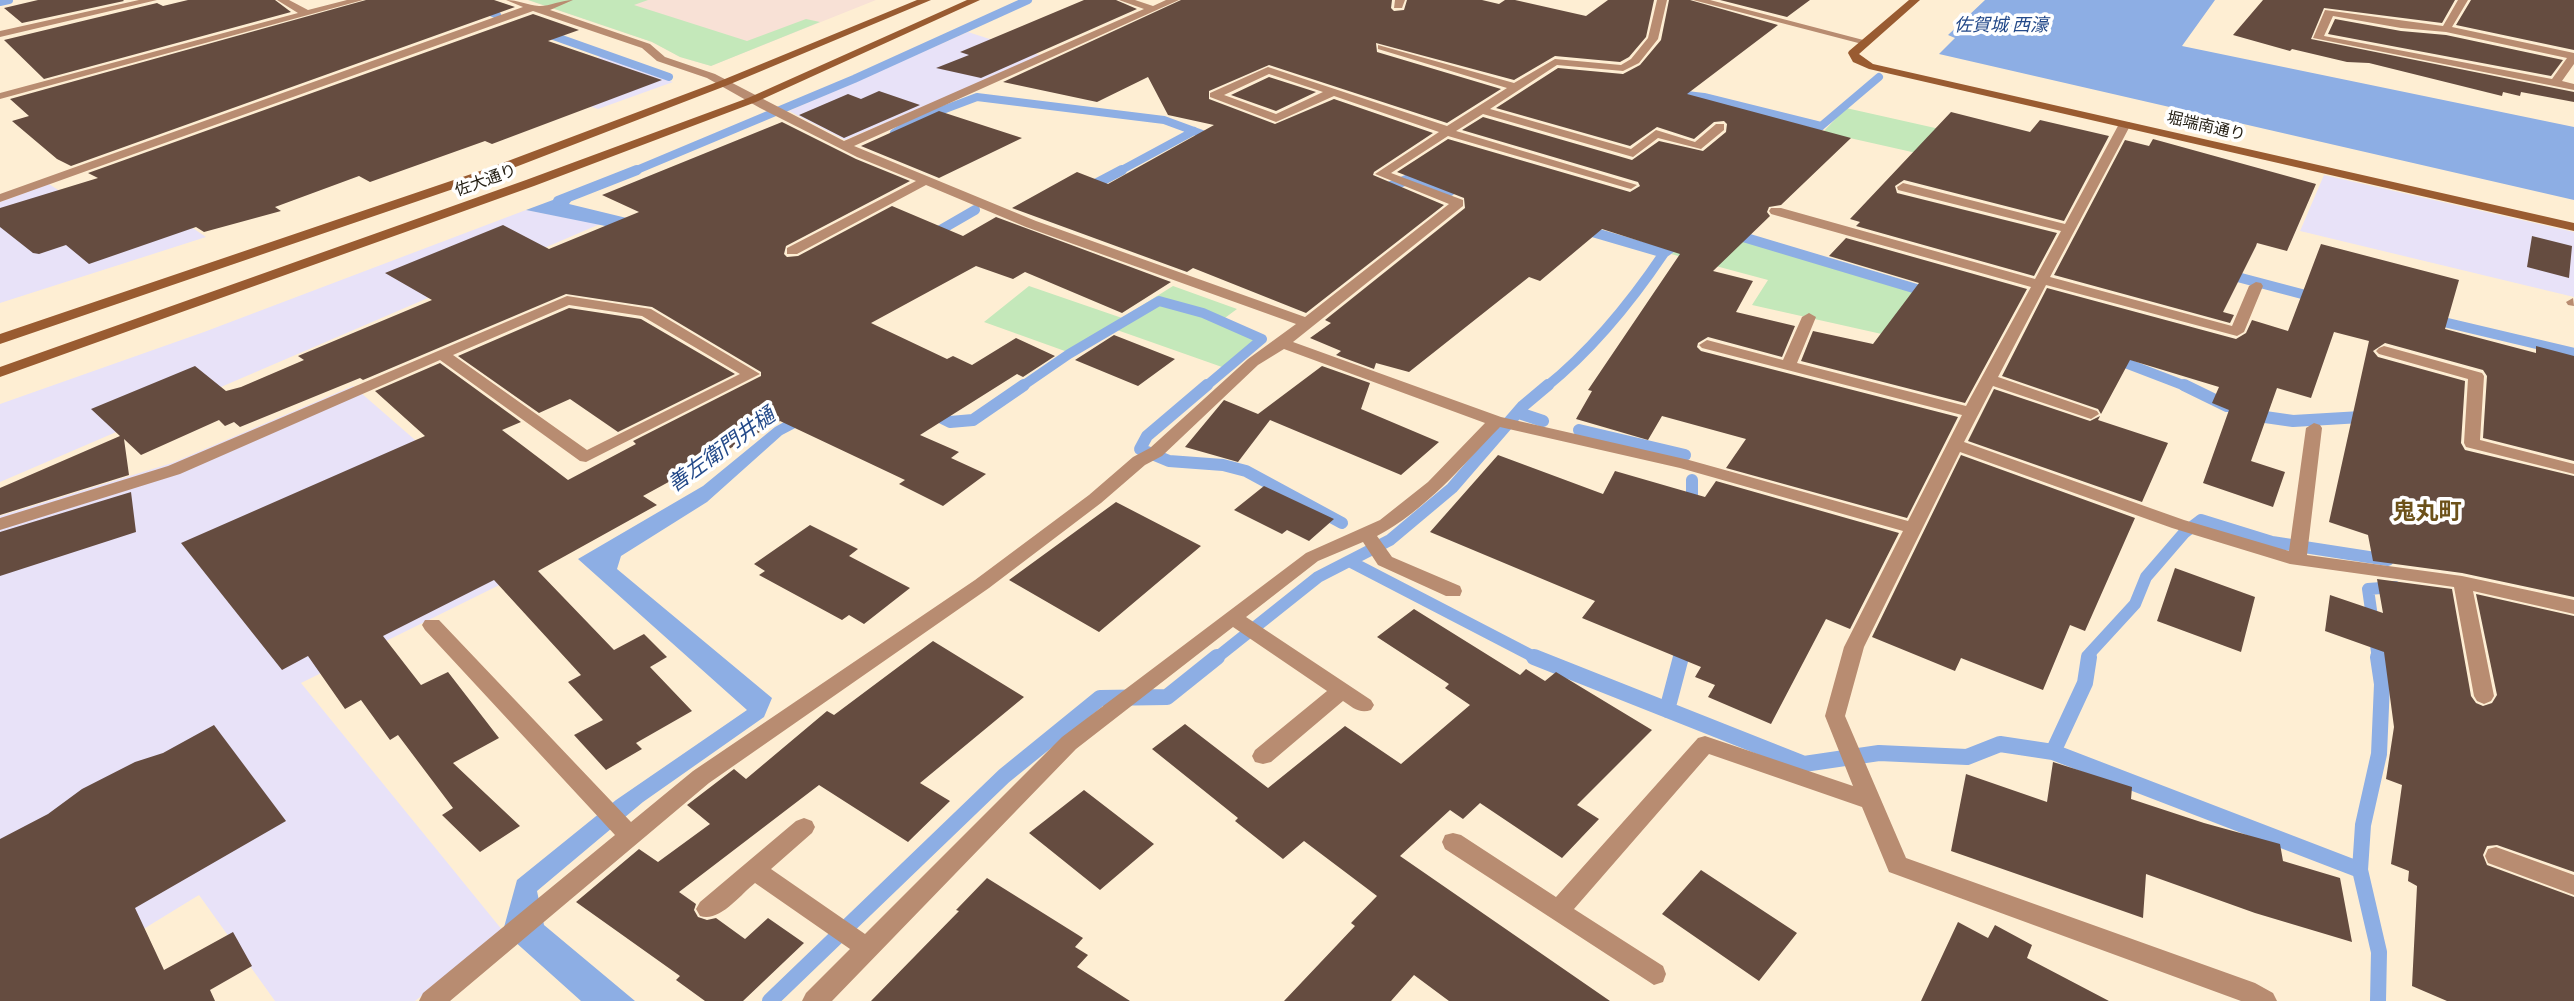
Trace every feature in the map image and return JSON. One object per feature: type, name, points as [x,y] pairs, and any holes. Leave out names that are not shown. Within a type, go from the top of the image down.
[{"type":"main road","name":"佐大通り","points":[[0,339],[496,170],[724,83],[926,0]]},
{"type":"main road","name":"佐大通り","points":[[0,372],[530,183],[752,100],[975,0]]},
{"type":"main road","points":[[1866,42],[1915,0]]},
{"type":"main road","name":"堀端南通り","points":[[1866,42],[1853,53],[1857,60],[1869,66],[2574,227]]},
{"type":"street","points":[[0,34],[152,0]]},
{"type":"street","points":[[282,0],[307,14]]},
{"type":"street","points":[[0,96],[358,0]]},
{"type":"street","points":[[512,0],[646,46],[661,59],[724,83],[752,100],[852,149],[1031,224],[1307,323]]},
{"type":"street","points":[[0,198],[538,8],[568,0]]},
{"type":"street","points":[[1124,0],[1154,9]]},
{"type":"street","points":[[852,149],[1174,0]]},
{"type":"street","points":[[432,1001],[547,905],[626,832],[701,777],[982,584],[1096,499],[1151,454],[1253,362],[1282,343],[1458,203],[1381,174],[1549,66],[1623,68],[1635,61],[1653,39],[1662,0]]},
{"type":"street","points":[[1698,0],[1866,42]]},
{"type":"street","points":[[2336,0],[2318,38],[2574,87]]},
{"type":"street","points":[[2445,29],[2463,0]]},
{"type":"street","points":[[2329,12],[2401,25],[2445,29],[2574,56],[2555,83]]},
{"type":"street","points":[[1382,47],[1515,87]]},
{"type":"street","points":[[1331,93],[1276,118],[1214,95],[1268,70],[1454,135],[1630,185]]},
{"type":"street","points":[[1479,109],[1633,153],[1656,134],[1697,146],[1720,127]]},
{"type":"street","points":[[2125,124],[1971,411],[1854,647],[1835,716],[1897,864],[2246,991],[2264,1001]]},
{"type":"street","points":[[792,251],[927,180]]},
{"type":"street","points":[[1903,187],[2069,229]]},
{"type":"street","points":[[1776,211],[2237,332],[2256,286]]},
{"type":"street","points":[[0,524],[174,470],[441,354],[567,300],[646,312],[752,374],[586,457],[441,354]]},
{"type":"street","points":[[1788,365],[1809,317]]},
{"type":"street","points":[[1282,343],[1496,421],[1683,464],[1913,528]]},
{"type":"street","points":[[1707,345],[1971,411]]},
{"type":"street","points":[[2384,351],[2476,376],[2472,443],[2574,469]]},
{"type":"street","points":[[1989,379],[2091,414]]},
{"type":"street","points":[[815,1001],[1069,743],[1312,557],[1386,524],[1434,486],[1496,421]]},
{"type":"street","points":[[2298,551],[2314,428]]},
{"type":"street","points":[[1954,444],[2201,531],[2464,591],[2574,607]]},
{"type":"street","points":[[1367,534],[1385,561],[1453,592]]},
{"type":"street","points":[[2464,591],[2484,696]]},
{"type":"street","points":[[1233,618],[1364,705]]},
{"type":"street","points":[[432,625],[626,832]]},
{"type":"street","points":[[1264,756],[1342,690]]},
{"type":"street","points":[[1558,911],[1706,744],[1868,800]]},
{"type":"street","points":[[708,909],[804,827]]},
{"type":"street","points":[[1453,842],[1654,974]]},
{"type":"street","points":[[2496,856],[2574,885]]},
{"type":"street","points":[[754,870],[867,948]]},
{"type":"shaded area","points":[[528,0],[876,0],[711,66],[680,57],[652,42]]},
{"type":"shaded area","points":[[968,32],[1042,56],[845,140],[789,111]]},
{"type":"shaded area","points":[[602,56],[673,82],[598,109],[549,92],[551,76]]},
{"type":"shaded area","points":[[2324,175],[2574,232],[2574,297],[2300,231]]},
{"type":"shaded area","points":[[49,184],[117,229],[166,210],[206,237],[0,303],[0,202]]},
{"type":"shaded area","points":[[526,210],[600,224],[0,482],[0,404],[204,332]]},
{"type":"shaded area","points":[[353,386],[552,559],[301,683],[503,931],[415,1001],[275,1001],[199,895],[26,1001],[0,1001],[0,516],[172,463]]},
{"type":"green space","points":[[528,0],[648,0],[634,5],[747,41],[806,19],[820,22],[711,66],[680,57],[652,42]]},
{"type":"green space","points":[[1846,108],[2011,145],[1992,170],[1823,132]]},
{"type":"green space","points":[[1708,229],[1866,278],[1954,301],[1989,358],[1752,305],[1768,280],[1671,254]]},
{"type":"green space","points":[[1029,286],[1122,318],[1173,286],[1237,309],[1218,323],[1255,340],[1222,367],[1117,330],[1076,355],[984,322]]},
{"type":"water","name":"佐賀城 西濠","points":[[1985,0],[2215,0],[2182,46],[2574,127],[2574,200],[1939,54],[1955,38],[1948,35]]},
{"type":"water","points":[[569,194],[574,197],[569,204],[639,221],[853,368],[650,235],[526,210]]},
{"type":"water","points":[[866,377],[877,385],[782,435],[707,502],[621,556],[617,569],[772,698],[764,717],[643,802],[537,891],[544,925],[635,1001],[581,1001],[503,931],[517,880],[616,800],[747,710],[578,559],[703,486],[775,427]]},
{"type":"building","points":[[38,0],[124,1],[22,23],[4,8]]},
{"type":"building","points":[[188,0],[275,0],[291,12],[44,79],[4,40],[157,3],[163,6]]},
{"type":"building","points":[[366,0],[494,0],[515,7],[71,166],[57,159],[12,121],[29,116],[10,99]]},
{"type":"building","points":[[1084,0],[1116,0],[1137,9],[981,78],[936,68],[969,55],[960,52]]},
{"type":"building","points":[[1181,0],[1392,0],[1391,8],[1394,11],[1404,10],[1407,0],[1482,0],[1499,4],[1505,0],[1515,0],[1586,16],[1608,0],[1654,0],[1646,37],[1629,57],[1620,62],[1555,56],[1514,80],[1376,43],[1377,52],[1501,89],[1447,123],[1269,65],[1209,91],[1209,99],[1275,124],[1334,99],[1433,133],[1373,175],[1444,205],[1306,313],[1193,268],[1187,272],[1012,208],[1077,172],[1108,184],[1214,125],[1168,115],[1148,77],[1097,102],[1003,82]]},
{"type":"building","points":[[1669,0],[1690,0],[1778,25],[1687,94],[1851,138],[1781,205],[1769,207],[1767,212],[1770,216],[1713,271],[1753,281],[1736,312],[1795,326],[1782,357],[1708,337],[1698,343],[1697,347],[1701,351],[1958,417],[1907,518],[1726,468],[1746,439],[1662,416],[1648,440],[1576,419],[1592,391],[1588,390],[1680,254],[1602,229],[1540,281],[1529,277],[1409,372],[1376,363],[1374,369],[1336,355],[1341,351],[1310,338],[1331,323],[1325,320],[1465,208],[1464,198],[1397,172],[1448,139],[1630,192],[1640,186],[1638,182],[1462,130],[1483,117],[1632,160],[1659,141],[1703,151],[1726,132],[1727,124],[1724,121],[1714,122],[1694,139],[1657,127],[1630,146],[1496,108],[1558,68],[1623,74],[1640,65],[1661,40]]},
{"type":"building","points":[[1720,0],[1810,0],[1787,17]]},
{"type":"building","points":[[2263,0],[2455,0],[2442,23],[2324,8],[2311,39],[2574,92],[2574,102],[2521,92],[2520,96],[2503,92],[2502,96],[2369,63],[2347,62],[2292,49],[2290,51],[2233,35]]},
{"type":"building","points":[[2471,0],[2574,0],[2574,50],[2456,25]]},
{"type":"building","points":[[533,14],[579,30],[548,41],[662,80],[492,144],[485,141],[370,182],[359,176],[275,207],[281,211],[204,232],[196,227],[89,264],[66,245],[39,254],[33,253],[0,227],[0,208],[98,178],[88,173]]},
{"type":"building","points":[[2335,19],[2401,31],[2446,35],[2563,60],[2551,76],[2328,34]]},
{"type":"building","points":[[1269,77],[1316,92],[1276,111],[1231,95]]},
{"type":"building","points":[[879,91],[920,105],[844,138],[799,115],[848,94],[861,99]]},
{"type":"building","points":[[939,111],[1022,138],[939,178],[861,146]]},
{"type":"building","points":[[1951,112],[2030,132],[2040,120],[2109,136],[2064,221],[1904,180],[1895,186],[1897,193],[2057,233],[2034,276],[1856,226],[1860,222],[1850,219]]},
{"type":"building","points":[[782,122],[856,159],[910,181],[786,246],[784,254],[787,257],[798,256],[892,206],[963,236],[996,217],[1171,282],[1122,313],[1025,272],[1013,279],[976,266],[871,323],[947,359],[953,356],[972,365],[1016,338],[1055,356],[1023,377],[1017,374],[920,435],[959,452],[951,458],[986,474],[943,506],[899,484],[905,480],[780,421],[643,496],[657,505],[538,571],[614,650],[644,634],[667,657],[650,667],[692,711],[636,743],[642,749],[606,770],[574,735],[603,720],[568,682],[581,675],[494,580],[383,636],[421,685],[448,672],[499,738],[453,763],[520,826],[480,852],[442,815],[453,808],[398,735],[390,740],[361,700],[345,709],[308,656],[282,670],[181,543],[425,436],[375,391],[440,363],[521,422],[502,430],[568,480],[636,444],[633,441],[761,376],[761,372],[652,307],[566,294],[363,380],[360,378],[240,427],[234,422],[225,426],[219,420],[141,455],[124,439],[129,475],[0,515],[0,488],[120,436],[91,409],[195,366],[226,391],[241,387],[304,360],[298,356],[432,300],[385,273],[503,225],[549,249],[639,212],[602,195]]},
{"type":"building","points":[[2153,139],[2316,184],[2287,251],[2257,243],[2223,312],[2234,315],[2230,323],[2054,275],[2125,140],[2149,146]]},
{"type":"building","points":[[2532,236],[2572,246],[2569,278],[2527,267]]},
{"type":"building","points":[[1846,238],[2027,289],[1965,403],[1801,361],[1813,331],[1873,344],[1919,283],[1829,256]]},
{"type":"building","points":[[2321,244],[2459,280],[2445,329],[2536,353],[2536,346],[2574,356],[2574,461],[2483,438],[2487,376],[2483,370],[2385,343],[2373,351],[2378,357],[2465,381],[2461,443],[2465,450],[2574,476],[2574,597],[2462,573],[2373,561],[2368,535],[2329,522],[2369,341],[2334,332],[2311,398],[2277,388],[2251,461],[2285,472],[2273,507],[2203,483],[2229,410],[2212,403],[2219,387],[2130,360],[2101,414],[2098,409],[2002,376],[2047,288],[2236,339],[2246,333],[2252,320],[2288,331]]},
{"type":"building","points":[[569,308],[641,319],[735,374],[618,432],[570,399],[539,413],[458,356]]},
{"type":"building","points":[[1114,335],[1175,359],[1138,386],[1075,360]]},
{"type":"building","points":[[1322,366],[1370,383],[1361,409],[1439,442],[1401,475],[1270,420],[1238,462],[1185,447],[1224,400],[1258,414]]},
{"type":"building","points":[[1994,389],[2090,421],[2100,416],[2098,420],[2168,443],[2142,502],[1968,441]]},
{"type":"building","points":[[1498,455],[1603,494],[1615,471],[1705,497],[1716,481],[1899,533],[1850,629],[1826,619],[1771,724],[1708,697],[1715,685],[1695,677],[1701,667],[1582,618],[1595,601],[1430,532]]},
{"type":"building","points":[[1961,455],[2135,518],[2085,631],[2070,625],[2043,690],[1961,658],[1955,671],[1872,637]]},
{"type":"building","points":[[1264,486],[1334,519],[1309,541],[1287,530],[1282,534],[1234,510]]},
{"type":"building","points":[[131,492],[136,532],[0,576],[0,532]]},
{"type":"building","points":[[1116,502],[1201,546],[1099,632],[1009,580]]},
{"type":"building","points":[[810,525],[858,549],[849,556],[910,588],[864,624],[849,615],[842,620],[759,575],[765,571],[754,564]]},
{"type":"building","points":[[2175,568],[2255,597],[2241,652],[2157,621]]},
{"type":"building","points":[[2377,579],[2452,589],[2471,696],[2476,703],[2483,706],[2492,703],[2497,695],[2476,594],[2574,616],[2574,872],[2497,845],[2487,846],[2483,855],[2487,865],[2574,897],[2574,1001],[2447,1001],[2412,986],[2417,886],[2408,881],[2409,871],[2391,864],[2402,785],[2386,779],[2394,727],[2384,652],[2325,631],[2330,595],[2383,613]]},
{"type":"building","points":[[1414,609],[1520,675],[1526,669],[1545,681],[1556,672],[1652,730],[1577,805],[1599,819],[1562,858],[1480,803],[1463,819],[1450,810],[1400,856],[1610,1001],[1449,1001],[1414,975],[1391,1001],[1284,1001],[1355,926],[1351,923],[1377,896],[1304,841],[1283,859],[1235,821],[1238,818],[1152,749],[1185,724],[1268,788],[1345,726],[1401,764],[1470,705],[1445,688],[1449,684],[1377,637]]},
{"type":"building","points":[[933,641],[1024,697],[920,783],[950,801],[908,842],[819,785],[679,892],[696,904],[694,910],[698,917],[707,920],[716,918],[745,939],[768,918],[804,943],[743,1001],[705,1001],[676,980],[680,976],[576,902],[639,849],[658,862],[710,824],[687,805],[734,769],[746,779],[827,711],[834,715]]},
{"type":"building","points":[[214,725],[286,821],[135,908],[164,970],[233,932],[252,966],[210,990],[215,1001],[0,1001],[0,839],[48,814],[82,789],[135,762],[163,753]]},
{"type":"building","points":[[2053,762],[2132,787],[2131,799],[2280,844],[2283,861],[2340,878],[2352,942],[2255,913],[2146,874],[2143,918],[1951,851],[1966,774],[2047,802]]},
{"type":"building","points":[[1084,790],[1154,844],[1100,890],[1029,833]]},
{"type":"building","points":[[1701,870],[1797,933],[1759,981],[1662,914]]},
{"type":"building","points":[[987,878],[1083,938],[1075,947],[1088,955],[1077,967],[1130,1001],[871,1001],[959,911],[956,910]]},
{"type":"building","points":[[1958,922],[1988,938],[1995,925],[2032,945],[2027,958],[2109,1001],[1921,1001]]},
{"type":"waterway","points":[[0,2],[9,0]]},
{"type":"waterway","points":[[465,0],[497,15]]},
{"type":"waterway","name":"善左衛門井樋","points":[[633,171],[854,79],[1028,0]]},
{"type":"waterway","points":[[542,32],[669,77]]},
{"type":"waterway","points":[[1807,138],[1879,77]]},
{"type":"waterway","points":[[1678,94],[1704,97],[1821,126]]},
{"type":"waterway","points":[[894,133],[916,120],[977,97],[1164,120],[1194,131]]},
{"type":"waterway","points":[[1118,172],[1194,131]]},
{"type":"waterway","points":[[1194,131],[1213,138]]},
{"type":"waterway","points":[[1086,189],[1122,170]]},
{"type":"waterway","name":"善左衛門井樋","points":[[558,201],[633,171]]},
{"type":"waterway","points":[[1381,190],[1409,179],[1450,191]]},
{"type":"waterway","points":[[930,236],[975,210]]},
{"type":"waterway","points":[[1582,229],[1664,253]]},
{"type":"waterway","points":[[1733,234],[1930,293]]},
{"type":"waterway","points":[[1664,253],[1682,240]]},
{"type":"waterway","points":[[1546,387],[1610,324],[1664,253]]},
{"type":"waterway","points":[[2226,274],[2317,298]]},
{"type":"waterway","points":[[1021,387],[1069,354],[1159,301],[1203,313],[1262,339],[1205,387]]},
{"type":"waterway","points":[[2431,319],[2574,353]]},
{"type":"waterway","points":[[2115,359],[2188,387]]},
{"type":"waterway","points":[[930,412],[950,422],[973,420],[1024,385]]},
{"type":"waterway","points":[[1207,385],[1147,436],[1140,449],[1169,461],[1223,465],[1246,471],[1342,523]]},
{"type":"waterway","points":[[1215,659],[1318,577],[1390,540],[1452,488],[1523,406],[1548,385]]},
{"type":"waterway","points":[[2184,385],[2227,406]]},
{"type":"waterway","points":[[1519,413],[1543,421]]},
{"type":"waterway","points":[[2251,415],[2293,421],[2361,417]]},
{"type":"waterway","points":[[1579,430],[1685,455]]},
{"type":"waterway","points":[[1692,480],[1692,507]]},
{"type":"waterway","points":[[2089,659],[2090,653],[2135,604],[2146,577],[2184,533],[2201,520],[2272,542],[2388,560]]},
{"type":"waterway","points":[[1351,562],[1535,657]]},
{"type":"waterway","points":[[2378,659],[2368,589],[2395,587]]},
{"type":"waterway","points":[[1681,659],[1685,644]]},
{"type":"waterway","points":[[770,1001],[1004,776],[1100,698],[1167,697],[1217,657]]},
{"type":"waterway","points":[[1535,657],[1667,710]]},
{"type":"waterway","points":[[1667,710],[1681,657]]},
{"type":"waterway","points":[[2053,752],[2085,683],[2089,657]]},
{"type":"waterway","points":[[2360,870],[2363,825],[2379,754],[2382,684],[2378,657]]},
{"type":"waterway","points":[[1667,710],[1804,764],[1879,753],[1967,757],[2000,744],[2053,752]]},
{"type":"waterway","points":[[2053,752],[2360,870]]},
{"type":"waterway","points":[[2360,870],[2379,952],[2378,1001]]},
{"type":"district","name":"鬼丸町","points":[[2427,513]]}]
